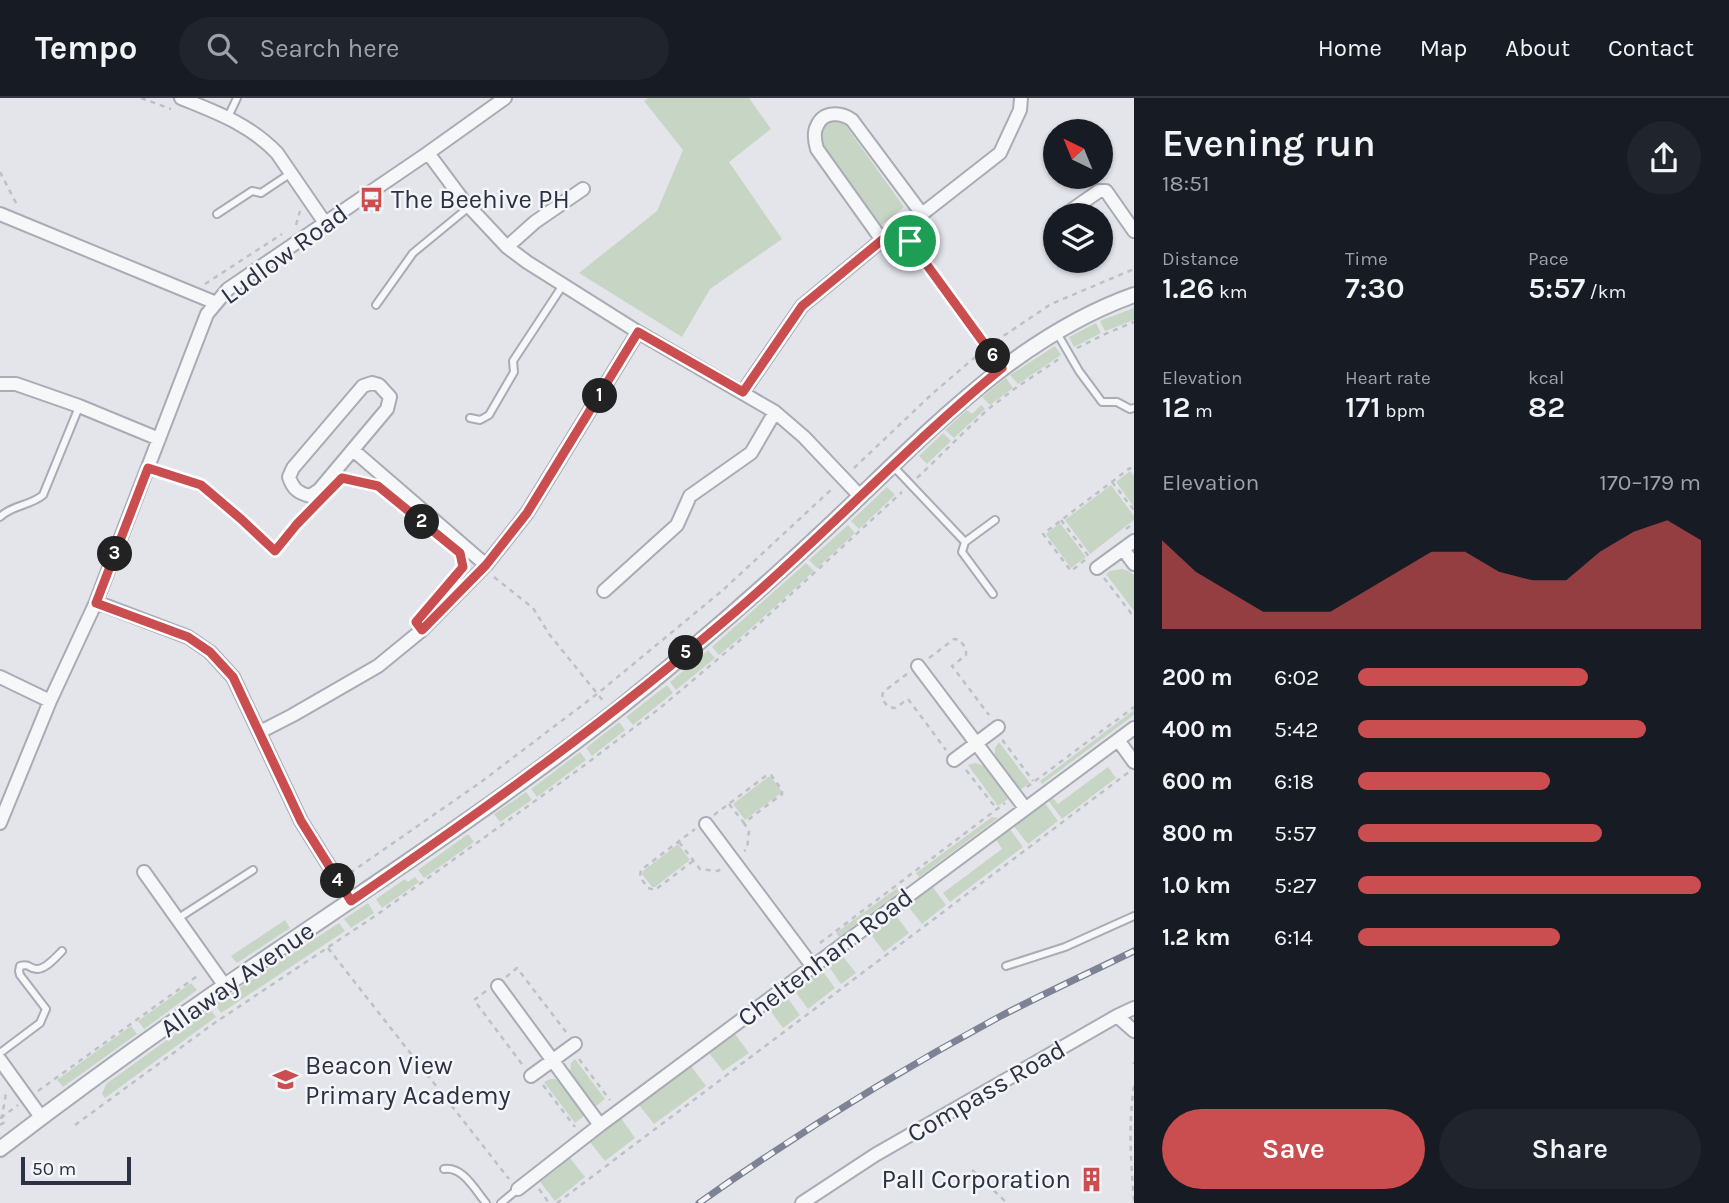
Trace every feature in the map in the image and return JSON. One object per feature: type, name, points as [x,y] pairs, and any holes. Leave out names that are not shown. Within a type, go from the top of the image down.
[{"type":"street","points":[[181,98],[247,127],[269,145],[325,223]]},
{"type":"street","name":"Ludlow Road","points":[[0,823],[50,701],[96,603],[207,314],[228,289],[505,98]]},
{"type":"street","points":[[743,392],[802,306],[882,240],[922,214],[1000,153],[1020,110],[1021,98]]},
{"type":"street","points":[[882,240],[817,149],[816,127],[824,118],[834,114],[846,115],[852,120],[922,214]]},
{"type":"street","points":[[428,153],[469,207],[507,247],[638,332],[775,412],[860,496]]},
{"type":"street","points":[[507,247],[535,222],[583,189]]},
{"type":"street","points":[[1082,203],[1099,191],[1106,191],[1134,230]]},
{"type":"street","points":[[0,214],[216,303]]},
{"type":"street","name":"Allaway Avenue","points":[[0,1149],[277,950],[488,806],[613,713],[753,596],[941,419],[1002,368],[1090,313],[1134,295]]},
{"type":"street","points":[[260,732],[378,666],[422,630],[484,566],[527,513],[638,332]]},
{"type":"street","points":[[372,383],[379,385],[390,397],[387,409],[353,450],[319,490],[310,496],[301,494],[292,487],[289,477],[293,468],[363,386],[372,383]]},
{"type":"street","points":[[0,384],[16,384],[159,439]]},
{"type":"street","points":[[604,591],[677,524],[690,496],[751,453],[775,412]]},
{"type":"street","points":[[353,450],[484,566]]},
{"type":"street","points":[[1097,568],[1134,541]]},
{"type":"street","points":[[1123,549],[1134,564]]},
{"type":"street","points":[[96,603],[188,637],[210,652],[233,677],[301,821],[351,901]]},
{"type":"street","points":[[918,666],[1025,808]]},
{"type":"street","points":[[0,677],[50,701]]},
{"type":"street","points":[[954,760],[998,727]]},
{"type":"street","name":"Cheltenham Road","points":[[518,1189],[600,1125],[1134,728]]},
{"type":"street","points":[[1118,740],[1134,762]]},
{"type":"street","points":[[706,824],[813,967]]},
{"type":"street","points":[[144,872],[226,986]]},
{"type":"street","points":[[498,986],[600,1125]]},
{"type":"street","name":"Compass Road","points":[[802,1203],[875,1155],[1134,1008]]},
{"type":"street","points":[[1117,1016],[1134,1031]]},
{"type":"street","points":[[531,1076],[575,1044]]},
{"type":"street","points":[[0,1060],[41,1117]]},
{"type":"lane","points":[[228,117],[237,98]]},
{"type":"lane","points":[[217,214],[252,191],[261,193],[291,173]]},
{"type":"lane","points":[[376,304],[413,253],[469,207]]},
{"type":"lane","points":[[470,418],[480,420],[489,415],[514,372],[513,360],[563,285]]},
{"type":"lane","points":[[1056,332],[1079,371],[1102,402],[1117,402],[1130,409],[1134,408]]},
{"type":"lane","points":[[0,517],[6,511],[37,500],[43,495],[79,407]]},
{"type":"lane","points":[[892,467],[965,542]]},
{"type":"lane","points":[[993,594],[962,552],[965,542],[995,520]]},
{"type":"lane","points":[[177,919],[253,870]]},
{"type":"lane","points":[[1006,966],[1065,947],[1134,916]]},
{"type":"lane","points":[[0,1053],[40,1023],[46,1009],[20,975],[20,966],[24,964],[43,968],[62,951]]},
{"type":"lane","points":[[444,1168],[457,1170],[486,1203]]},
{"type":"lane","points":[[500,1203],[518,1189]]},
{"type":"path","points":[[141,98],[180,112]]},
{"type":"path","points":[[0,172],[19,209]]},
{"type":"path","points":[[297,225],[300,210]]},
{"type":"path","points":[[900,228],[1002,368]]},
{"type":"path","points":[[204,285],[285,232]]},
{"type":"path","points":[[338,881],[481,782],[597,694],[723,590],[987,346],[1051,304],[1134,269]]},
{"type":"path","points":[[148,468],[201,485],[275,551],[315,505]]},
{"type":"path","points":[[1097,551],[1071,570],[1043,534],[1130,468],[1134,473]]},
{"type":"path","points":[[342,478],[378,486]]},
{"type":"path","points":[[1112,482],[1134,510]]},
{"type":"path","points":[[1124,531],[1134,523]]},
{"type":"path","points":[[484,566],[533,608],[549,634],[613,713]]},
{"type":"path","points":[[557,1203],[1134,768]]},
{"type":"path","points":[[729,804],[744,823]]},
{"type":"path","points":[[679,842],[693,861]]},
{"type":"path","points":[[328,948],[518,1189]]},
{"type":"path","points":[[1,1117],[211,966]]},
{"type":"path","points":[[0,1085],[6,1094],[1,1117]]},
{"type":"path","points":[[1134,1086],[1130,1115],[1130,1155],[1134,1202]]},
{"type":"path","points":[[0,1125],[5,1122],[1,1117]]},
{"type":"path","points":[[972,1170],[1007,1203]]},
{"type":"path","points":[[531,1180],[550,1203]]},
{"type":"green space","points":[[648,98],[749,98],[771,129],[729,162],[782,239],[710,289],[682,337],[579,273],[657,211],[683,150],[644,101]]},
{"type":"green space","points":[[833,120],[842,121],[904,207],[881,225],[820,141],[822,128]]},
{"type":"green space","points":[[1134,308],[1134,320],[1105,331],[1100,321]]},
{"type":"green space","points":[[1096,323],[1101,333],[1074,347],[1069,337]]},
{"type":"green space","points":[[1055,346],[1061,355],[1018,384],[1010,375]]},
{"type":"green space","points":[[1006,378],[1013,388],[990,405],[982,397]]},
{"type":"green space","points":[[981,405],[985,409],[954,438],[945,430],[967,410],[972,414]]},
{"type":"green space","points":[[943,433],[951,441],[927,464],[919,456]]},
{"type":"green space","points":[[1130,471],[1134,476],[1134,507],[1116,482]]},
{"type":"green space","points":[[1111,485],[1134,516],[1134,520],[1090,554],[1065,520]]},
{"type":"green space","points":[[887,487],[895,495],[859,529],[851,521]]},
{"type":"green space","points":[[1060,523],[1086,557],[1071,568],[1046,534]]},
{"type":"green space","points":[[848,525],[855,533],[817,568],[809,560]]},
{"type":"green space","points":[[806,563],[814,571],[719,655],[712,647]]},
{"type":"green space","points":[[1122,569],[1134,575],[1134,611],[1106,574]]},
{"type":"green space","points":[[708,650],[715,658],[676,690],[670,682]]},
{"type":"green space","points":[[667,685],[673,693],[633,725],[626,717]]},
{"type":"green space","points":[[1134,710],[1134,715],[1042,784],[1040,781]]},
{"type":"green space","points":[[619,722],[625,730],[592,756],[586,748]]},
{"type":"green space","points":[[999,742],[1030,783],[1020,790],[995,758],[995,748]]},
{"type":"green space","points":[[580,752],[586,760],[537,797],[531,789]]},
{"type":"green space","points":[[975,763],[984,766],[1008,799],[998,806],[968,765]]},
{"type":"green space","points":[[1108,767],[1116,778],[1062,819],[1047,799],[1051,796],[1058,804]]},
{"type":"green space","points":[[771,777],[781,793],[745,820],[733,804]]},
{"type":"green space","points":[[526,792],[532,800],[500,822],[494,814]]},
{"type":"green space","points":[[1044,802],[1058,821],[1028,844],[1013,825]]},
{"type":"green space","points":[[992,817],[998,818],[919,877],[916,873]]},
{"type":"green space","points":[[1009,828],[1023,847],[950,902],[943,893],[1002,849],[995,838]]},
{"type":"green space","points":[[468,834],[474,842],[424,878],[418,870]]},
{"type":"green space","points":[[678,844],[690,860],[652,887],[642,874],[643,871]]},
{"type":"green space","points":[[415,877],[419,882],[382,908],[376,899],[405,879],[408,882]]},
{"type":"green space","points":[[932,886],[946,905],[922,924],[907,905]]},
{"type":"green space","points":[[897,888],[900,891],[839,937],[836,933]]},
{"type":"green space","points":[[368,903],[374,913],[351,928],[344,919]]},
{"type":"green space","points":[[895,914],[909,933],[884,952],[870,933]]},
{"type":"green space","points":[[285,920],[290,928],[237,963],[231,956]]},
{"type":"green space","points":[[339,923],[345,931],[221,1013],[215,1004]]},
{"type":"green space","points":[[841,954],[856,973],[841,984],[827,964]]},
{"type":"green space","points":[[821,969],[835,988],[808,1009],[794,990]]},
{"type":"green space","points":[[191,983],[197,990],[144,1029],[138,1021]]},
{"type":"green space","points":[[786,996],[800,1015],[783,1028],[769,1009]]},
{"type":"green space","points":[[210,1009],[216,1017],[105,1098],[102,1094],[106,1084]]},
{"type":"green space","points":[[131,1026],[137,1034],[63,1087],[57,1080]]},
{"type":"green space","points":[[735,1034],[749,1053],[723,1071],[709,1053]]},
{"type":"green space","points":[[575,1059],[605,1099],[596,1106],[570,1072],[571,1063]]},
{"type":"green space","points":[[691,1066],[706,1086],[654,1124],[639,1105]]},
{"type":"green space","points":[[550,1079],[560,1082],[585,1115],[575,1123],[544,1082]]},
{"type":"green space","points":[[621,1118],[635,1138],[605,1161],[590,1142]]},
{"type":"green space","points":[[570,1158],[585,1177],[555,1201],[540,1182]]},
{"type":"railway","points":[[699,1203],[846,1105],[922,1060],[1016,1008],[1134,951]]},
{"type":"place","name":"The Beehive PH","points":[[371,199]]},
{"type":"place","name":"Beacon View Primary Academy","points":[[285,1080]]},
{"type":"place","name":"Pall Corporation","points":[[1091,1179]]},
{"type":"route","points":[[900,228],[910,241],[1002,368],[941,419],[770,581],[653,681],[488,806],[351,901],[301,821],[233,677],[210,652],[188,637],[96,603],[148,468],[201,485],[275,551],[342,478],[378,486],[460,553],[463,567],[416,622],[422,630],[486,565],[527,513],[638,332],[743,392],[802,306],[900,228]]}]
